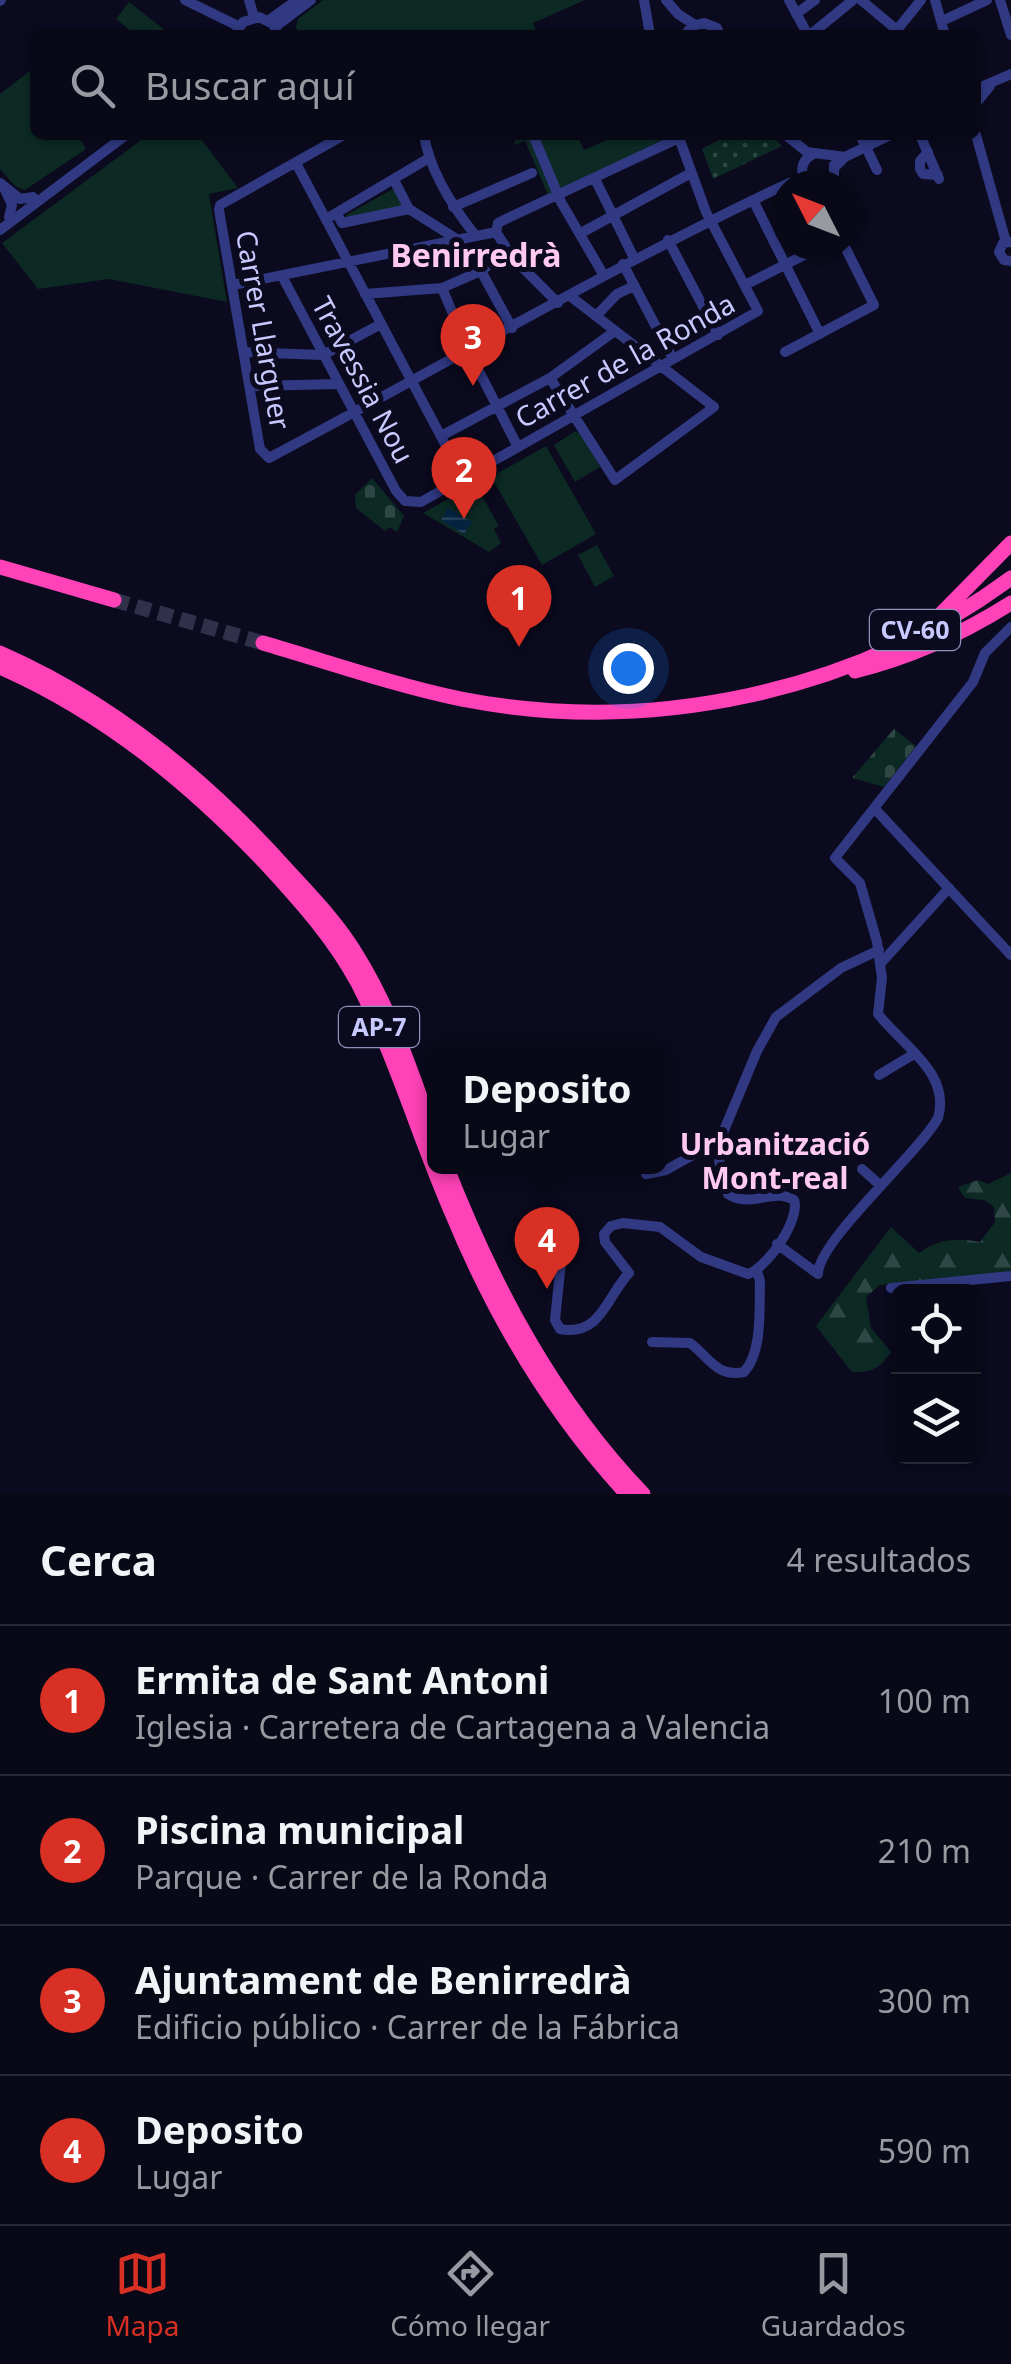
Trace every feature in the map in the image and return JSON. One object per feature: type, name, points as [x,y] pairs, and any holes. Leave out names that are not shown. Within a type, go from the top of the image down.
[{"type":"highway","name":"CV-60","points":[[788,686],[938,617],[1011,543]]},
{"type":"highway","points":[[0,567],[114,600]]},
{"type":"highway","points":[[263,643],[422,689],[514,707],[637,712],[699,706],[788,686],[920,634],[1011,578]]},
{"type":"highway","points":[[788,686],[795,691],[921,651],[967,630],[1011,603]]},
{"type":"highway","name":"AP-7","points":[[0,653],[56,681],[170,756],[264,843],[356,952],[376,990],[427,1118]]},
{"type":"highway","name":"AP-7","points":[[0,667],[102,724],[171,772],[242,838],[317,922],[347,964],[373,1014],[427,1152]]},
{"type":"highway","name":"AP-7","points":[[436,1174],[492,1300],[574,1429],[627,1494]]},
{"type":"highway","points":[[449,1174],[482,1252],[524,1335],[596,1440],[643,1494]]},
{"type":"street","points":[[185,0],[235,30]]},
{"type":"street","points":[[249,0],[254,17],[274,27]]},
{"type":"street","points":[[274,27],[297,0]]},
{"type":"street","points":[[274,27],[311,0]]},
{"type":"street","points":[[644,0],[649,30]]},
{"type":"street","points":[[666,0],[695,25],[711,24],[716,30]]},
{"type":"street","points":[[789,0],[806,30]]},
{"type":"street","points":[[796,14],[815,0]]},
{"type":"street","points":[[815,30],[853,0]]},
{"type":"street","points":[[861,0],[896,30]]},
{"type":"street","points":[[901,30],[907,9],[921,0]]},
{"type":"street","points":[[936,0],[945,30]]},
{"type":"street","points":[[942,21],[987,0]]},
{"type":"street","points":[[1000,0],[1011,36]]},
{"type":"street","points":[[678,14],[683,30]]},
{"type":"street","points":[[238,30],[254,17]]},
{"type":"street","points":[[690,30],[695,25]]},
{"type":"street","points":[[981,87],[1011,74]]},
{"type":"street","points":[[981,98],[994,82]]},
{"type":"street","points":[[2,220],[111,140]]},
{"type":"street","points":[[2,220],[119,140]]},
{"type":"street","points":[[335,140],[296,163],[331,217],[347,260],[464,478]]},
{"type":"street","points":[[425,140],[429,158],[453,207],[475,235]]},
{"type":"street","points":[[535,140],[558,196],[603,274]]},
{"type":"street","points":[[558,303],[511,256],[496,232],[498,223],[595,180],[670,140]]},
{"type":"street","points":[[679,140],[710,220],[745,285],[793,260]]},
{"type":"street","points":[[791,140],[814,154],[845,157]]},
{"type":"street","points":[[862,140],[878,170]]},
{"type":"street","points":[[835,170],[845,157],[880,140]]},
{"type":"street","points":[[922,140],[938,177]]},
{"type":"street","points":[[978,140],[1009,242],[999,252],[1010,263]]},
{"type":"street","points":[[798,147],[804,170]]},
{"type":"street","points":[[807,170],[814,154]]},
{"type":"street","points":[[828,156],[835,167]]},
{"type":"street","points":[[331,217],[429,158]]},
{"type":"street","name":"Carrer Llarguer","points":[[296,163],[220,206],[260,449],[270,458],[353,411]]},
{"type":"street","points":[[453,207],[532,173]]},
{"type":"street","points":[[581,234],[691,174]]},
{"type":"street","points":[[394,180],[410,209],[456,238]]},
{"type":"street","points":[[595,180],[634,258]]},
{"type":"street","points":[[2,186],[20,199],[33,197]]},
{"type":"street","points":[[2,186],[2,220]]},
{"type":"street","points":[[353,411],[469,352],[603,274],[771,192]]},
{"type":"street","points":[[753,200],[820,334]]},
{"type":"street","points":[[331,217],[342,223],[410,209]]},
{"type":"street","points":[[233,285],[496,232]]},
{"type":"street","points":[[668,240],[718,334]]},
{"type":"street","points":[[365,294],[442,288],[511,256]]},
{"type":"street","points":[[786,352],[874,305],[852,260]]},
{"type":"street","points":[[623,264],[673,359]]},
{"type":"street","points":[[481,271],[512,328]]},
{"type":"street","name":"Travessia Nou","points":[[282,276],[396,491],[408,502]]},
{"type":"street","name":"Carrer de la Ronda","points":[[408,502],[424,500],[758,311],[745,285]]},
{"type":"street","points":[[596,316],[618,294],[634,286]]},
{"type":"street","points":[[442,288],[469,352],[518,447]]},
{"type":"street","points":[[550,378],[614,480],[714,407],[570,296]]},
{"type":"street","points":[[244,352],[323,355],[381,324]]},
{"type":"street","points":[[441,436],[550,378],[616,331]]},
{"type":"street","points":[[250,386],[338,384]]},
{"type":"street","points":[[777,1244],[818,1274],[820,1262],[929,1132],[940,1111],[940,1087],[878,1014],[881,963],[860,883],[835,858],[973,682],[985,653],[1011,627]]},
{"type":"street","points":[[875,809],[1010,954]]},
{"type":"street","points":[[881,963],[949,888]]},
{"type":"street","points":[[561,1262],[556,1320],[560,1329],[566,1330],[598,1320],[630,1273],[604,1239],[608,1228],[615,1224],[660,1227],[701,1257],[744,1274],[757,1271],[792,1223],[796,1203],[784,1195],[757,1201],[732,1198],[720,1180],[720,1140],[776,1016],[841,968],[878,950]]},
{"type":"street","points":[[878,1075],[914,1054]]},
{"type":"street","points":[[667,1169],[720,1140]]},
{"type":"street","points":[[862,1169],[881,1186]]},
{"type":"street","points":[[652,1342],[690,1343],[719,1370],[744,1372],[750,1365],[755,1342],[760,1280],[757,1271]]},
{"type":"street","points":[[931,1284],[1011,1276]]},
{"type":"green space","points":[[323,0],[585,0],[533,23],[535,30],[298,30],[298,19]]},
{"type":"green space","points":[[129,2],[165,30],[130,30],[116,19]]},
{"type":"green space","points":[[30,71],[30,140],[81,140],[86,149],[25,190],[15,186],[0,169],[0,94]]},
{"type":"green space","points":[[141,140],[202,140],[238,188],[209,194],[227,302],[109,279],[38,289],[2,243]]},
{"type":"green space","points":[[516,140],[579,140],[584,150],[607,140],[667,140],[548,195],[525,141],[514,145]]},
{"type":"green space","points":[[719,140],[777,140],[782,146],[713,179],[702,149]]},
{"type":"green space","points":[[393,189],[403,206],[348,218],[346,215]]},
{"type":"green space","points":[[574,432],[581,433],[600,467],[575,482],[554,445]]},
{"type":"green space","points":[[546,446],[596,534],[542,565],[491,477]]},
{"type":"green space","points":[[372,478],[404,516],[397,532],[390,527],[385,531],[356,508],[355,495]]},
{"type":"green space","points":[[475,484],[499,526],[494,529],[501,543],[489,552],[423,513]]},
{"type":"green space","points":[[597,545],[614,576],[595,587],[578,555]]},
{"type":"green space","points":[[894,729],[916,746],[884,787],[852,778]]},
{"type":"green space","points":[[1011,1173],[1011,1270],[880,1285],[866,1297],[871,1328],[891,1352],[874,1368],[852,1372],[816,1326],[891,1227],[919,1253],[948,1240],[980,1242],[995,1222],[994,1207],[984,1200],[965,1198],[958,1187],[978,1180],[988,1184]]},
{"type":"water","points":[[448,508],[472,522],[464,534],[441,520]]},
{"type":"tunnel","points":[[114,600],[263,643]]},
{"type":"place","name":"Ajuntament de Benirredrà","points":[[473,386]]},
{"type":"place","name":"Piscina municipal","points":[[464,519]]},
{"type":"place","name":"Ermita de Sant Antoni","points":[[519,647]]},
{"type":"place","name":"Deposito","points":[[547,1289]]},
{"type":"district","name":"Benirredrà","points":[[476,256]]},
{"type":"district","name":"Urbanització Mont-real","points":[[775,1162]]}]
